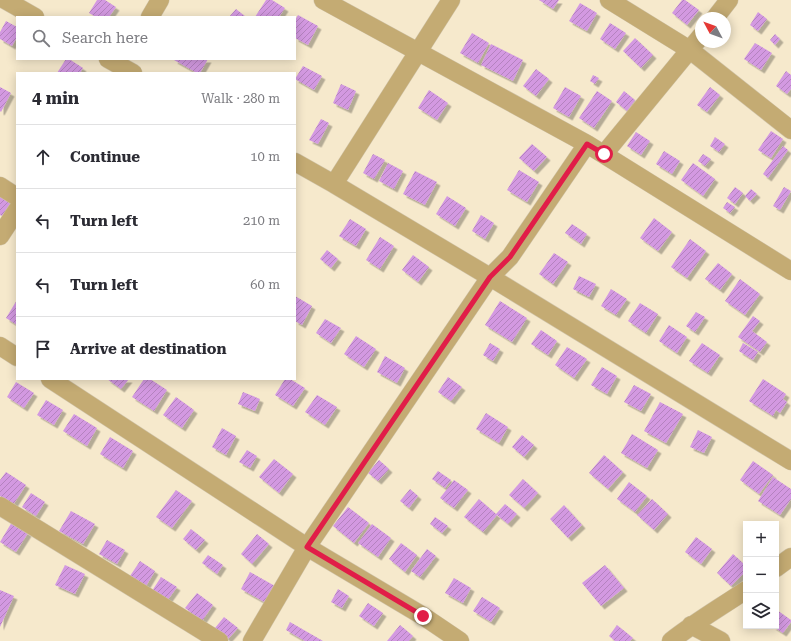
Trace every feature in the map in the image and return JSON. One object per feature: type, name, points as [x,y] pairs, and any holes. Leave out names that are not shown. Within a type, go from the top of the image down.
[{"type":"street","points":[[5,0],[33,16]]},
{"type":"street","points":[[151,16],[160,0]]},
{"type":"street","points":[[323,0],[587,144],[791,271]]},
{"type":"street","points":[[334,184],[451,0]]},
{"type":"street","points":[[609,0],[690,50],[791,130]]},
{"type":"street","points":[[720,12],[729,0]]},
{"type":"street","points":[[604,154],[695,44]]},
{"type":"street","points":[[252,641],[307,547],[490,277],[510,257],[587,144]]},
{"type":"street","points":[[296,163],[490,277],[791,461]]},
{"type":"street","points":[[0,186],[16,196]]},
{"type":"street","points":[[0,236],[16,212]]},
{"type":"street","points":[[0,346],[16,356]]},
{"type":"street","points":[[52,380],[307,547],[423,616],[460,641]]},
{"type":"street","points":[[0,506],[219,641]]},
{"type":"street","points":[[779,566],[791,557]]},
{"type":"street","points":[[670,641],[691,625],[724,606],[743,592]]},
{"type":"street","points":[[691,625],[721,641]]},
{"type":"building","points":[[97,0],[105,0],[116,7],[110,16],[94,16],[89,13]]},
{"type":"building","points":[[266,0],[272,0],[285,8],[280,16],[256,16]]},
{"type":"building","points":[[539,0],[559,0],[553,9]]},
{"type":"building","points":[[682,0],[685,0],[699,10],[695,12],[695,15],[687,25],[672,13]]},
{"type":"building","points":[[580,3],[597,13],[587,31],[569,21]]},
{"type":"building","points":[[236,9],[245,16],[230,16]]},
{"type":"building","points":[[758,12],[767,19],[758,31],[750,25]]},
{"type":"building","points":[[298,15],[318,26],[308,45],[296,39],[296,18]]},
{"type":"building","points":[[6,21],[16,26],[16,39],[12,46],[0,39],[0,32]]},
{"type":"building","points":[[610,23],[626,33],[615,49],[600,39]]},
{"type":"building","points":[[472,33],[489,43],[478,63],[460,53]]},
{"type":"building","points":[[775,34],[780,39],[775,45],[770,40]]},
{"type":"building","points":[[635,38],[653,55],[641,68],[623,51]]},
{"type":"building","points":[[755,43],[772,53],[761,70],[744,59]]},
{"type":"building","points":[[491,44],[523,60],[513,81],[481,65]]},
{"type":"building","points":[[65,60],[71,60],[83,68],[81,72],[58,72]]},
{"type":"building","points":[[174,60],[207,60],[201,72],[195,72]]},
{"type":"building","points":[[303,66],[322,76],[314,90],[296,80]]},
{"type":"building","points":[[536,69],[549,79],[536,96],[523,86]]},
{"type":"building","points":[[786,71],[791,75],[791,89],[787,94],[776,86]]},
{"type":"building","points":[[593,75],[599,78],[595,84],[590,81]]},
{"type":"building","points":[[341,84],[356,91],[348,110],[333,103]]},
{"type":"building","points":[[0,87],[11,93],[1,112],[0,111]]},
{"type":"building","points":[[565,87],[581,96],[569,117],[553,108]]},
{"type":"building","points":[[710,87],[720,95],[707,112],[697,105]]},
{"type":"building","points":[[429,90],[448,103],[437,120],[418,108]]},
{"type":"building","points":[[597,91],[612,101],[594,128],[579,118]]},
{"type":"building","points":[[624,91],[635,100],[627,111],[616,102]]},
{"type":"building","points":[[321,119],[329,123],[318,144],[309,140]]},
{"type":"building","points":[[771,131],[783,139],[771,158],[758,150]]},
{"type":"building","points":[[636,132],[650,141],[641,155],[627,146]]},
{"type":"building","points":[[715,137],[725,144],[719,152],[710,146]]},
{"type":"building","points":[[532,144],[547,157],[534,171],[519,158]]},
{"type":"building","points":[[783,146],[788,150],[768,178],[763,174]]},
{"type":"building","points":[[664,151],[680,161],[672,174],[656,164]]},
{"type":"building","points":[[373,154],[385,160],[374,179],[363,173]]},
{"type":"building","points":[[703,154],[711,159],[705,166],[698,161]]},
{"type":"building","points":[[388,163],[403,171],[394,189],[379,181]]},
{"type":"building","points":[[693,163],[715,179],[703,196],[681,180]]},
{"type":"building","points":[[519,170],[539,182],[527,202],[507,190]]},
{"type":"building","points":[[415,171],[437,182],[425,205],[403,194]]},
{"type":"building","points":[[735,187],[743,193],[735,204],[727,198]]},
{"type":"building","points":[[784,187],[791,191],[780,210],[773,206]]},
{"type":"building","points":[[751,189],[757,194],[750,201],[745,196]]},
{"type":"building","points":[[2,195],[12,203],[2,216],[0,215],[0,198]]},
{"type":"building","points":[[447,196],[466,208],[455,226],[436,214]]},
{"type":"building","points":[[727,202],[735,207],[730,213],[723,208]]},
{"type":"building","points":[[481,215],[494,223],[485,239],[472,231]]},
{"type":"building","points":[[654,218],[672,232],[658,251],[640,238]]},
{"type":"building","points":[[350,219],[366,229],[356,246],[339,236]]},
{"type":"building","points":[[572,224],[587,234],[581,244],[565,233]]},
{"type":"building","points":[[380,237],[394,246],[380,269],[366,260]]},
{"type":"building","points":[[690,239],[706,251],[687,278],[671,267]]},
{"type":"building","points":[[327,250],[338,259],[331,268],[320,259]]},
{"type":"building","points":[[554,253],[568,262],[553,284],[539,274]]},
{"type":"building","points":[[413,255],[429,267],[418,282],[402,270]]},
{"type":"building","points":[[718,263],[732,274],[720,290],[705,279]]},
{"type":"building","points":[[579,276],[596,284],[589,297],[573,289]]},
{"type":"building","points":[[740,279],[760,294],[745,315],[725,301]]},
{"type":"building","points":[[611,289],[627,299],[616,315],[601,306]]},
{"type":"building","points":[[296,297],[312,306],[302,325],[296,322]]},
{"type":"building","points":[[500,301],[527,318],[512,342],[485,325]]},
{"type":"building","points":[[16,302],[16,324],[6,318]]},
{"type":"building","points":[[640,303],[658,314],[646,333],[628,321]]},
{"type":"building","points":[[696,312],[705,317],[695,332],[686,326]]},
{"type":"building","points":[[753,316],[760,321],[752,331],[767,342],[760,352],[738,337]]},
{"type":"building","points":[[325,319],[341,328],[331,343],[316,333]]},
{"type":"building","points":[[669,325],[687,337],[677,353],[659,341]]},
{"type":"building","points":[[541,330],[557,341],[548,355],[531,344]]},
{"type":"building","points":[[356,336],[376,349],[364,367],[344,354]]},
{"type":"building","points":[[490,343],[500,349],[493,361],[483,355]]},
{"type":"building","points":[[702,343],[720,355],[708,373],[689,361]]},
{"type":"building","points":[[743,343],[758,352],[753,360],[739,351]]},
{"type":"building","points":[[567,347],[587,359],[574,378],[555,365]]},
{"type":"building","points":[[385,356],[405,368],[397,383],[377,372]]},
{"type":"building","points":[[602,367],[617,376],[607,394],[591,385]]},
{"type":"building","points":[[448,377],[462,387],[451,401],[438,392]]},
{"type":"building","points":[[763,379],[786,394],[783,399],[787,402],[780,413],[776,410],[773,416],[749,401]]},
{"type":"building","points":[[108,380],[128,380],[121,389]]},
{"type":"building","points":[[143,380],[152,380],[167,390],[154,411],[132,397]]},
{"type":"building","points":[[284,380],[292,380],[305,388],[293,406],[275,395]]},
{"type":"building","points":[[16,382],[34,393],[24,408],[7,397]]},
{"type":"building","points":[[634,385],[651,394],[641,411],[624,402]]},
{"type":"building","points":[[243,392],[260,399],[255,411],[238,404]]},
{"type":"building","points":[[317,395],[337,407],[325,425],[305,412]]},
{"type":"building","points":[[176,397],[194,410],[182,428],[163,415]]},
{"type":"building","points":[[46,400],[63,410],[54,425],[37,415]]},
{"type":"building","points":[[660,402],[683,414],[666,443],[644,431]]},
{"type":"building","points":[[486,413],[508,427],[499,443],[476,429]]},
{"type":"building","points":[[74,414],[97,428],[87,446],[63,431]]},
{"type":"building","points":[[222,428],[236,436],[226,455],[212,447]]},
{"type":"building","points":[[698,430],[712,437],[704,453],[690,447]]},
{"type":"building","points":[[632,434],[658,450],[647,468],[621,453]]},
{"type":"building","points":[[522,435],[534,445],[524,457],[512,447]]},
{"type":"building","points":[[110,437],[133,451],[123,468],[100,454]]},
{"type":"building","points":[[247,450],[257,456],[250,468],[239,462]]},
{"type":"building","points":[[604,455],[623,472],[608,489],[589,473]]},
{"type":"building","points":[[274,459],[293,474],[279,493],[259,477]]},
{"type":"building","points":[[379,460],[389,469],[378,481],[368,473]]},
{"type":"building","points":[[753,461],[773,475],[759,494],[740,480]]},
{"type":"building","points":[[438,471],[451,480],[445,488],[432,479]]},
{"type":"building","points":[[6,472],[26,485],[13,505],[0,496],[0,480]]},
{"type":"building","points":[[773,477],[791,489],[791,499],[780,515],[758,501]]},
{"type":"building","points":[[523,479],[538,493],[524,508],[509,495]]},
{"type":"building","points":[[454,480],[468,490],[454,508],[440,498]]},
{"type":"building","points":[[629,482],[647,496],[635,512],[617,499]]},
{"type":"building","points":[[410,489],[418,496],[409,508],[400,501]]},
{"type":"building","points":[[176,490],[192,501],[172,528],[156,517]]},
{"type":"building","points":[[31,493],[45,502],[36,516],[22,507]]},
{"type":"building","points":[[479,499],[496,514],[505,504],[517,514],[508,524],[497,515],[483,532],[464,517]]},
{"type":"building","points":[[652,499],[668,514],[654,530],[637,515]]},
{"type":"building","points":[[564,505],[582,525],[568,538],[550,519]]},
{"type":"building","points":[[348,507],[369,523],[354,543],[333,526]]},
{"type":"building","points":[[71,511],[95,524],[83,544],[59,531]]},
{"type":"building","points":[[435,517],[448,526],[442,533],[430,524]]},
{"type":"building","points":[[12,522],[28,533],[16,552],[0,542]]},
{"type":"building","points":[[372,524],[391,538],[378,557],[358,543]]},
{"type":"building","points":[[191,529],[205,540],[196,550],[183,539]]},
{"type":"building","points":[[257,534],[269,544],[252,564],[241,554]]},
{"type":"building","points":[[696,537],[712,549],[701,564],[685,552]]},
{"type":"building","points":[[107,540],[125,550],[117,564],[99,554]]},
{"type":"building","points":[[401,543],[417,555],[405,572],[389,559]]},
{"type":"building","points":[[427,549],[436,556],[420,577],[411,571]]},
{"type":"building","points":[[733,554],[743,563],[743,574],[731,586],[717,573]]},
{"type":"building","points":[[208,555],[223,565],[217,574],[202,563]]},
{"type":"building","points":[[140,561],[155,571],[146,586],[130,576]]},
{"type":"building","points":[[65,565],[85,574],[75,594],[55,585]]},
{"type":"building","points":[[605,565],[624,588],[601,606],[582,583]]},
{"type":"building","points":[[250,572],[275,586],[266,603],[241,589]]},
{"type":"building","points":[[161,577],[177,587],[167,601],[152,591]]},
{"type":"building","points":[[454,578],[471,588],[463,603],[445,593]]},
{"type":"building","points":[[338,589],[349,596],[342,608],[331,602]]},
{"type":"building","points":[[0,590],[14,596],[0,627]]},
{"type":"building","points":[[197,593],[213,605],[202,621],[185,608]]},
{"type":"building","points":[[482,597],[500,608],[491,622],[473,611]]},
{"type":"building","points":[[368,603],[383,613],[374,626],[359,616]]},
{"type":"building","points":[[779,611],[791,620],[783,633],[777,629],[779,629]]},
{"type":"building","points":[[224,617],[238,628],[228,639],[215,628]]},
{"type":"building","points":[[290,622],[323,641],[305,641],[286,630]]},
{"type":"building","points":[[400,625],[413,636],[409,641],[387,641]]},
{"type":"building","points":[[617,625],[633,638],[630,641],[615,641],[609,636]]},
{"type":"route","points":[[423,616],[307,547],[490,277],[510,257],[587,144],[604,154]]}]
